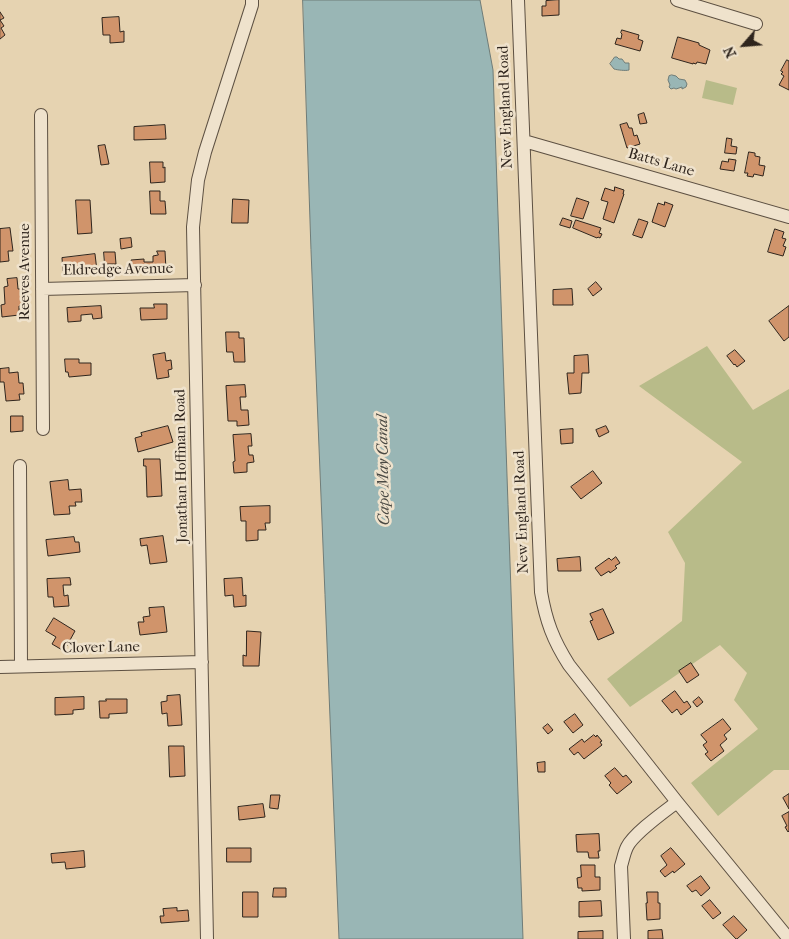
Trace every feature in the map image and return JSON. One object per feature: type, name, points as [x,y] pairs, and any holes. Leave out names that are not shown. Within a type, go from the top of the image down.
[{"type":"street","name":"Jonathan Hoffman Road","points":[[207,939],[193,227],[198,180],[205,152],[252,0]]},
{"type":"street","name":"New England Road","points":[[518,0],[541,592],[549,628],[569,665],[677,802],[789,939]]},
{"type":"street","points":[[677,0],[756,24]]},
{"type":"street","name":"Reeves Avenue","points":[[41,116],[43,429]]},
{"type":"street","name":"Batts Lane","points":[[524,141],[789,217]]},
{"type":"street","name":"Eldredge Avenue","points":[[42,289],[195,285]]},
{"type":"street","points":[[20,466],[21,666]]},
{"type":"street","name":"Clover Lane","points":[[0,667],[202,662]]},
{"type":"street","points":[[624,939],[623,857],[634,837],[677,802]]},
{"type":"green space","points":[[706,80],[737,88],[733,105],[702,98]]},
{"type":"green space","points":[[707,346],[753,410],[789,389],[789,770],[774,770],[718,816],[691,783],[758,729],[734,700],[747,673],[720,645],[630,707],[607,679],[682,621],[685,563],[668,532],[742,462],[639,386]]},
{"type":"water","name":"Cape May Canal","points":[[303,0],[480,0],[493,70],[523,939],[339,939],[311,250]]},
{"type":"water","points":[[615,57],[622,59],[625,63],[629,63],[629,70],[614,69],[610,64]]},
{"type":"water","points":[[672,75],[685,80],[686,87],[671,89],[668,80],[669,76]]},
{"type":"building","points":[[559,0],[559,15],[542,16],[542,6],[546,6],[546,1]]},
{"type":"building","points":[[0,12],[4,18],[0,20]]},
{"type":"building","points":[[119,17],[120,32],[124,31],[124,42],[110,43],[110,35],[103,35],[102,18]]},
{"type":"building","points":[[0,20],[4,26],[1,28],[5,35],[0,39]]},
{"type":"building","points":[[622,30],[639,35],[638,39],[643,41],[640,51],[615,44],[617,38],[621,39]]},
{"type":"building","points":[[678,37],[699,43],[699,45],[710,50],[706,64],[697,62],[693,64],[672,58]]},
{"type":"building","points":[[787,60],[789,61],[789,90],[779,85],[784,76],[781,74],[783,72],[781,71]]},
{"type":"building","points":[[644,113],[647,123],[640,124],[638,115]]},
{"type":"building","points":[[627,123],[629,128],[632,128],[634,136],[637,135],[640,144],[627,148],[620,125]]},
{"type":"building","points":[[165,125],[166,139],[134,140],[134,127]]},
{"type":"building","points":[[727,138],[732,139],[731,146],[737,147],[736,154],[725,153]]},
{"type":"building","points":[[105,145],[109,164],[101,165],[98,146]]},
{"type":"building","points":[[749,152],[755,153],[755,156],[760,157],[759,165],[765,166],[763,176],[754,174],[753,177],[747,176],[748,173],[745,173]]},
{"type":"building","points":[[729,159],[736,160],[734,171],[720,169],[722,161],[728,162]]},
{"type":"building","points":[[150,162],[163,162],[165,182],[151,183]]},
{"type":"building","points":[[615,187],[624,190],[624,194],[614,223],[603,219],[608,202],[601,200],[605,188],[614,191]]},
{"type":"building","points":[[150,191],[160,191],[160,201],[165,201],[166,214],[151,214]]},
{"type":"building","points":[[577,198],[589,202],[583,219],[571,216]]},
{"type":"building","points":[[233,199],[249,200],[248,223],[232,223]]},
{"type":"building","points":[[76,200],[90,200],[92,233],[78,234]]},
{"type":"building","points":[[665,202],[673,205],[665,227],[652,222],[658,203],[664,205]]},
{"type":"building","points":[[563,218],[572,221],[570,228],[560,225]]},
{"type":"building","points":[[639,219],[648,222],[642,238],[633,235]]},
{"type":"building","points":[[576,220],[601,228],[599,233],[602,234],[600,238],[573,228]]},
{"type":"building","points":[[10,228],[13,251],[8,251],[9,261],[0,262],[0,229]]},
{"type":"building","points":[[775,229],[784,232],[782,238],[786,239],[783,246],[786,247],[783,256],[768,252]]},
{"type":"building","points":[[131,238],[132,247],[121,249],[120,239]]},
{"type":"building","points":[[157,251],[165,251],[166,270],[132,272],[131,260],[144,259],[144,262],[153,262],[153,256],[158,255]]},
{"type":"building","points":[[104,252],[115,252],[116,264],[105,264]]},
{"type":"building","points":[[95,254],[97,271],[81,272],[81,274],[72,275],[72,271],[63,271],[62,258]]},
{"type":"building","points":[[17,278],[18,289],[22,289],[24,306],[19,306],[19,315],[2,317],[1,305],[5,304],[4,287],[8,286],[7,279]]},
{"type":"building","points":[[596,282],[602,289],[593,296],[588,289]]},
{"type":"building","points":[[572,289],[573,305],[553,305],[553,290]]},
{"type":"building","points":[[154,304],[167,304],[167,319],[141,320],[140,308],[154,308]]},
{"type":"building","points":[[101,306],[102,318],[93,319],[92,314],[81,315],[81,321],[68,322],[67,308]]},
{"type":"building","points":[[789,306],[789,337],[784,341],[769,321]]},
{"type":"building","points":[[226,332],[239,332],[239,338],[244,338],[245,362],[234,362],[233,352],[227,352]]},
{"type":"building","points":[[735,350],[745,361],[737,367],[727,356]]},
{"type":"building","points":[[165,353],[166,361],[171,360],[172,369],[168,370],[169,377],[157,379],[153,355]]},
{"type":"building","points":[[588,355],[589,373],[582,373],[581,393],[569,394],[567,373],[574,373],[574,356]]},
{"type":"building","points":[[65,359],[79,359],[79,363],[91,363],[91,375],[69,377],[68,372],[66,372]]},
{"type":"building","points":[[9,368],[9,373],[18,372],[19,383],[23,383],[24,394],[19,394],[20,400],[6,401],[4,382],[0,382],[0,369]]},
{"type":"building","points":[[245,385],[246,397],[240,397],[241,410],[248,410],[249,425],[237,426],[237,421],[228,421],[226,386]]},
{"type":"building","points":[[11,416],[23,416],[23,431],[11,432]]},
{"type":"building","points":[[168,426],[173,442],[138,452],[135,438],[142,436],[141,433]]},
{"type":"building","points":[[606,426],[609,432],[599,437],[596,430]]},
{"type":"building","points":[[573,429],[573,443],[561,444],[560,430]]},
{"type":"building","points":[[251,434],[252,446],[248,446],[249,455],[253,455],[254,462],[247,463],[247,472],[234,473],[233,435]]},
{"type":"building","points":[[144,459],[160,459],[162,496],[147,497]]},
{"type":"building","points":[[593,471],[602,483],[581,499],[571,487]]},
{"type":"building","points":[[68,480],[69,490],[81,489],[82,502],[75,502],[76,506],[69,506],[70,514],[54,515],[50,482]]},
{"type":"building","points":[[270,506],[270,523],[265,523],[266,530],[258,530],[258,540],[246,541],[246,521],[241,521],[240,507]]},
{"type":"building","points":[[163,536],[167,562],[150,564],[147,545],[141,546],[140,539]]},
{"type":"building","points":[[74,537],[75,542],[79,542],[80,552],[48,556],[46,540]]},
{"type":"building","points":[[580,557],[581,571],[558,571],[557,559]]},
{"type":"building","points":[[616,557],[620,563],[615,566],[617,568],[601,576],[595,568],[609,558],[611,560]]},
{"type":"building","points":[[70,578],[71,585],[63,585],[64,596],[68,595],[69,606],[54,607],[53,597],[48,597],[47,579]]},
{"type":"building","points":[[242,578],[243,596],[246,595],[246,606],[234,607],[233,595],[225,596],[224,579]]},
{"type":"building","points":[[164,607],[167,632],[140,635],[138,622],[144,622],[143,617],[150,616],[149,608]]},
{"type":"building","points":[[603,609],[614,633],[598,640],[590,621],[593,620],[590,614]]},
{"type":"building","points":[[54,618],[75,631],[64,651],[52,644],[56,637],[46,631]]},
{"type":"building","points":[[247,631],[261,632],[259,666],[243,666],[243,655],[246,656]]},
{"type":"building","points":[[691,663],[699,675],[687,683],[679,671]]},
{"type":"building","points":[[675,691],[684,703],[687,701],[691,707],[681,715],[677,709],[672,713],[662,701]]},
{"type":"building","points":[[180,695],[182,725],[168,726],[167,713],[162,714],[161,702],[167,701],[167,696]]},
{"type":"building","points":[[84,697],[84,709],[73,710],[73,714],[55,715],[55,698]]},
{"type":"building","points":[[699,697],[703,702],[697,707],[693,702]]},
{"type":"building","points":[[106,699],[127,699],[127,713],[109,714],[109,718],[100,718],[99,701],[106,701]]},
{"type":"building","points":[[575,714],[583,725],[573,733],[564,722]]},
{"type":"building","points":[[723,719],[731,729],[724,735],[727,739],[720,745],[724,751],[711,761],[705,754],[708,752],[703,745],[707,742],[701,735]]},
{"type":"building","points":[[548,724],[553,730],[548,734],[543,728]]},
{"type":"building","points":[[594,735],[596,737],[597,735],[602,741],[600,742],[602,745],[584,759],[578,752],[574,755],[569,749],[582,739],[584,742]]},
{"type":"building","points":[[169,746],[184,746],[185,776],[170,777]]},
{"type":"building","points":[[545,762],[545,772],[538,772],[537,763]]},
{"type":"building","points":[[615,768],[623,777],[626,775],[632,782],[617,794],[609,785],[611,783],[605,776]]},
{"type":"building","points":[[789,794],[789,809],[783,798]]},
{"type":"building","points":[[271,795],[280,795],[278,809],[270,808]]},
{"type":"building","points":[[263,804],[265,817],[239,820],[238,807]]},
{"type":"building","points":[[789,812],[789,831],[788,832],[782,816]]},
{"type":"building","points":[[599,834],[599,858],[589,858],[588,852],[577,852],[576,835]]},
{"type":"building","points":[[227,848],[251,848],[251,862],[227,862]]},
{"type":"building","points":[[671,848],[685,864],[674,873],[673,871],[665,877],[660,871],[667,865],[661,856]]},
{"type":"building","points":[[84,851],[85,867],[66,869],[65,862],[52,863],[51,854]]},
{"type":"building","points":[[581,865],[595,865],[595,877],[600,877],[600,890],[582,891],[582,888],[578,888],[577,878],[581,877]]},
{"type":"building","points":[[701,876],[710,888],[701,896],[696,890],[692,892],[687,886]]},
{"type":"building","points":[[274,888],[286,888],[286,897],[273,897]]},
{"type":"building","points":[[243,892],[258,892],[258,917],[243,917]]},
{"type":"building","points":[[647,892],[658,892],[660,919],[647,920]]},
{"type":"building","points":[[710,900],[721,913],[713,919],[702,906]]},
{"type":"building","points":[[601,901],[602,916],[579,917],[579,902]]},
{"type":"building","points":[[177,908],[177,911],[188,910],[189,921],[161,923],[160,916],[164,916],[163,909]]},
{"type":"building","points":[[734,916],[747,930],[737,939],[723,925]]},
{"type":"building","points":[[662,930],[663,939],[648,939],[648,931]]},
{"type":"building","points":[[603,931],[603,939],[578,939],[578,932]]}]
